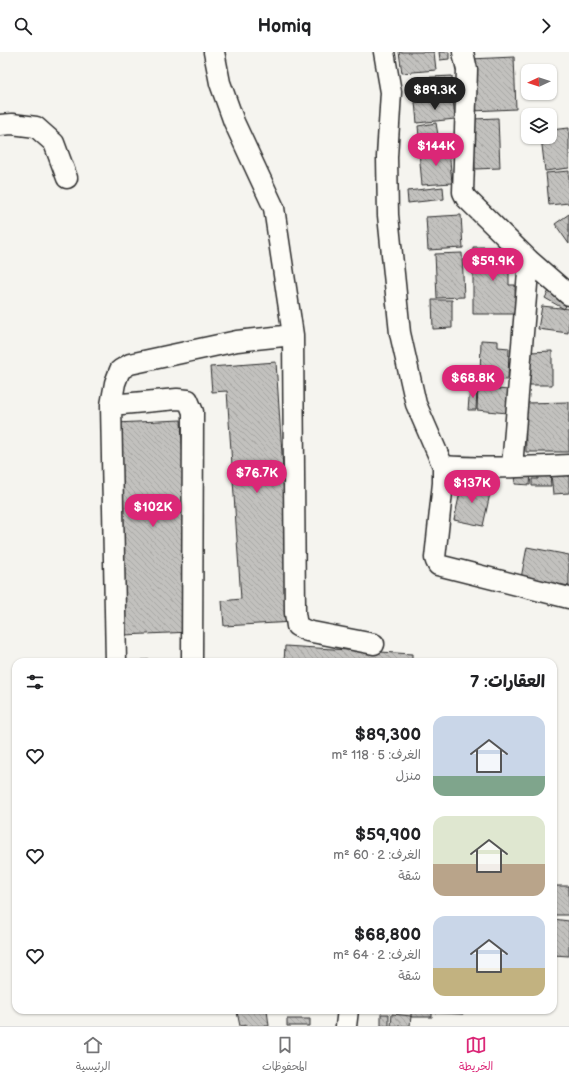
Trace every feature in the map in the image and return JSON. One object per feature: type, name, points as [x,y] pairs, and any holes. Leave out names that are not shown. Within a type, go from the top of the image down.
[{"type":"street","points":[[214,52],[220,83],[234,122],[274,208],[293,335],[295,613],[298,626],[307,631],[374,644]]},
{"type":"street","points":[[384,52],[391,92],[387,157],[388,215],[400,332],[416,404],[443,466],[443,483],[435,558],[436,562],[438,564],[569,598]]},
{"type":"street","points":[[463,52],[467,70],[463,192],[466,198],[529,260],[569,295]]},
{"type":"street","points":[[0,125],[12,124],[36,127],[54,143],[67,178]]},
{"type":"street","points":[[512,467],[529,260]]},
{"type":"street","points":[[116,658],[111,405],[115,382],[120,370],[130,364],[237,341],[293,335]]},
{"type":"street","points":[[111,405],[177,399],[188,400],[193,412],[192,658]]},
{"type":"street","points":[[443,466],[512,467],[569,465]]},
{"type":"street","points":[[346,1026],[348,1014]]},
{"type":"building","points":[[399,52],[434,52],[436,70],[402,73]]},
{"type":"building","points":[[439,52],[449,52],[449,59],[440,60]]},
{"type":"building","points":[[514,57],[516,109],[472,111],[470,59]]},
{"type":"building","points":[[452,76],[453,97],[413,99],[412,78]]},
{"type":"building","points":[[453,99],[455,119],[417,123],[415,102]]},
{"type":"building","points":[[498,118],[500,168],[475,169],[473,119]]},
{"type":"building","points":[[436,123],[438,135],[419,137],[418,126]]},
{"type":"building","points":[[569,128],[569,168],[545,171],[542,144],[557,144],[557,129]]},
{"type":"building","points":[[449,149],[452,183],[422,185],[419,151]]},
{"type":"building","points":[[569,171],[569,203],[549,205],[546,173]]},
{"type":"building","points":[[443,187],[444,199],[408,203],[407,191]]},
{"type":"building","points":[[569,214],[569,244],[555,224]]},
{"type":"building","points":[[461,215],[463,248],[428,250],[426,217]]},
{"type":"building","points":[[473,247],[509,247],[509,285],[515,285],[516,314],[473,314]]},
{"type":"building","points":[[462,253],[464,297],[437,298],[435,254]]},
{"type":"building","points":[[551,287],[569,301],[564,309],[545,298]]},
{"type":"building","points":[[432,300],[452,300],[452,328],[433,329]]},
{"type":"building","points":[[542,306],[569,309],[568,333],[538,329]]},
{"type":"building","points":[[481,340],[498,341],[498,347],[509,348],[508,380],[480,379]]},
{"type":"building","points":[[552,351],[552,385],[529,385],[529,352]]},
{"type":"building","points":[[276,362],[293,622],[224,626],[222,601],[241,599],[227,391],[212,392],[210,367]]},
{"type":"building","points":[[470,387],[477,388],[476,410],[468,410]]},
{"type":"building","points":[[478,387],[508,390],[507,413],[477,410]]},
{"type":"building","points":[[569,402],[569,452],[526,452],[525,403]]},
{"type":"building","points":[[181,420],[191,632],[124,635],[115,423]]},
{"type":"building","points":[[569,471],[569,493],[553,494],[551,473]]},
{"type":"building","points":[[516,472],[531,473],[530,485],[515,484]]},
{"type":"building","points":[[538,473],[550,473],[551,486],[532,486],[532,479],[538,479]]},
{"type":"building","points":[[462,483],[491,489],[483,526],[454,520]]},
{"type":"building","points":[[527,547],[569,555],[569,586],[521,578]]},
{"type":"building","points":[[285,646],[412,654],[412,658],[284,658]]},
{"type":"building","points":[[557,886],[569,886],[569,915],[557,915]]},
{"type":"building","points":[[557,920],[569,921],[569,956],[557,955]]},
{"type":"building","points":[[237,1014],[268,1014],[269,1026],[240,1026]]},
{"type":"building","points":[[381,1014],[389,1014],[389,1026],[381,1026]]},
{"type":"building","points":[[392,1014],[411,1016],[410,1026],[391,1026]]},
{"type":"building","points":[[411,1014],[432,1014],[432,1017],[411,1017]]},
{"type":"building","points":[[287,1019],[310,1019],[310,1026],[287,1026]]}]
